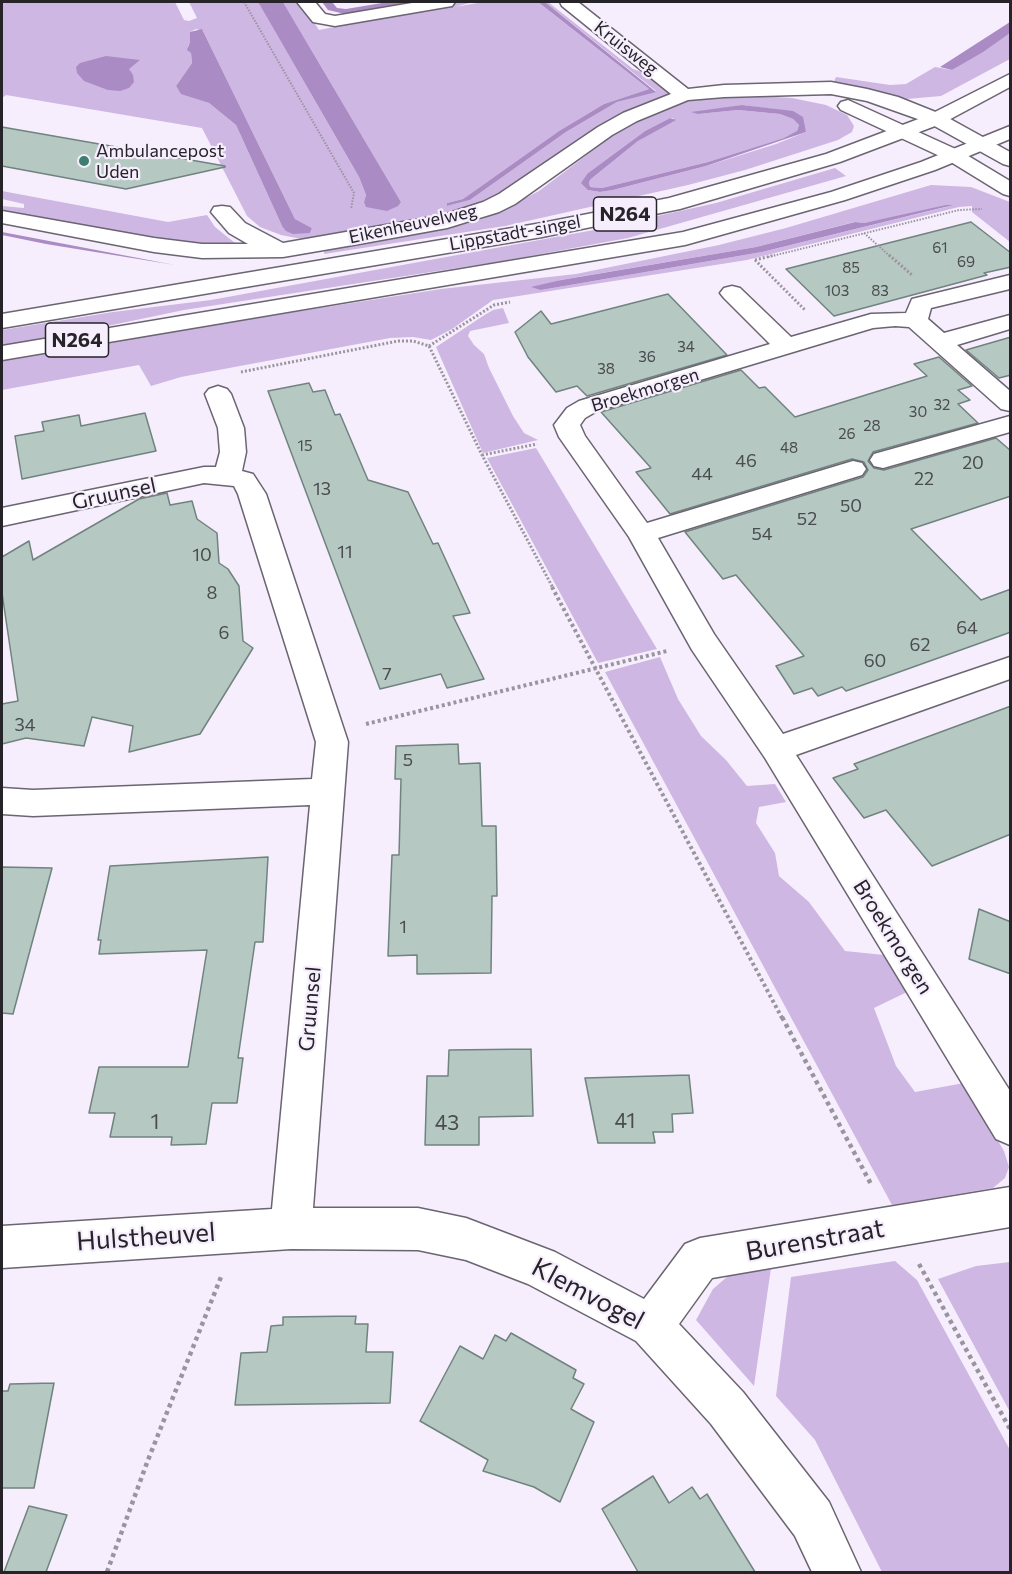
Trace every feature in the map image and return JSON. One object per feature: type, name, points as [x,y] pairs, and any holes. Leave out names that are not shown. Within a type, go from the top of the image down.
[{"type":"street","points":[[306,2],[319,18],[335,21],[446,2]]},
{"type":"street","name":"Kruisweg","points":[[568,2],[684,95]]},
{"type":"street","name":"Lippstadt-singel","points":[[2,321],[542,230],[672,204],[833,158],[936,119],[1011,80]]},
{"type":"street","name":"Eikenheuvelweg","points":[[2,217],[193,250],[233,252],[274,250],[359,237],[447,220],[491,207],[544,175],[606,131],[630,117],[684,95],[831,88],[867,95],[891,101],[936,119],[1011,160]]},
{"type":"street","name":"Eikenheuvelweg","points":[[798,89],[866,113],[953,155],[1011,190]]},
{"type":"street","name":"Lippstadt-singel","points":[[2,353],[685,238],[838,196],[984,144],[1011,132]]},
{"type":"street","points":[[222,212],[237,228],[274,250]]},
{"type":"street","points":[[1011,282],[920,304],[916,321],[1011,404]]},
{"type":"street","points":[[732,293],[786,346]]},
{"type":"street","name":"Broekmorgen","points":[[916,321],[895,319],[871,321],[786,346],[588,406],[576,413],[567,425],[572,437],[640,534],[703,642],[776,749],[1011,1126]]},
{"type":"street","points":[[940,342],[1011,322]]},
{"type":"street","points":[[218,394],[231,428],[233,452],[227,475]]},
{"type":"street","points":[[883,460],[1011,424]]},
{"type":"street","points":[[640,534],[853,469]]},
{"type":"street","name":"Gruunsel","points":[[2,517],[204,475],[227,475],[244,480],[252,494],[332,742],[291,1228]]},
{"type":"street","points":[[776,749],[1011,668]]},
{"type":"street","points":[[2,801],[33,803],[328,791]]},
{"type":"street","name":"Burenstraat","points":[[651,1326],[700,1259],[1011,1207]]},
{"type":"street","name":"Hulstheuvel","points":[[2,1247],[291,1228]]},
{"type":"street","name":"Klemvogel","points":[[291,1228],[418,1229],[466,1239],[540,1267],[651,1326],[727,1408],[812,1519],[837,1572]]},
{"type":"path","points":[[244,2],[354,193],[351,215],[359,237]]},
{"type":"path","points":[[829,334],[755,260],[959,210]]},
{"type":"path","points":[[864,233],[940,299]]},
{"type":"path","points":[[429,346],[494,305],[510,303]]},
{"type":"path","points":[[218,394],[219,386],[231,375],[250,369],[398,341],[413,341],[429,346],[482,455],[893,1226],[928,1278],[1011,1429]]},
{"type":"path","points":[[482,455],[572,437]]},
{"type":"path","points":[[330,733],[703,642]]},
{"type":"path","points":[[107,1572],[148,1460],[238,1231]]},
{"type":"shaded area","points":[[2,2],[175,2],[184,20],[189,21],[197,18],[189,2],[258,2],[359,177],[366,195],[364,202],[401,202],[283,2],[301,2],[319,30],[460,2],[473,2],[455,7],[483,2],[538,2],[649,89],[604,104],[559,131],[463,199],[447,203],[447,206],[470,200],[566,132],[617,102],[656,91],[545,2],[548,2],[633,69],[647,74],[670,93],[523,183],[481,204],[434,218],[307,240],[281,235],[260,227],[247,216],[202,128],[6,95],[2,98]],"holes":[[[196,29],[203,31],[295,219],[312,228],[310,233],[282,226],[236,125],[209,103],[181,93],[176,86],[192,63],[188,47],[190,32]]]},
{"type":"shaded area","points":[[258,2],[283,2],[401,202],[398,206],[387,211],[366,207],[364,202],[366,195],[359,177]]},
{"type":"shaded area","points":[[322,2],[332,2],[337,8],[346,9],[388,2],[417,2],[345,14],[328,10]]},
{"type":"shaded area","points":[[538,2],[545,2],[656,92],[617,102],[566,132],[470,200],[447,206],[447,203],[463,199],[559,131],[604,104],[649,89]]},
{"type":"shaded area","points":[[1010,22],[1010,33],[983,52],[952,70],[940,67]]},
{"type":"shaded area","points":[[202,29],[295,219],[312,228],[310,233],[293,234],[282,226],[236,125],[209,103],[181,94],[176,86],[192,63],[191,53],[187,50],[190,32]]},
{"type":"shaded area","points":[[1010,33],[1010,59],[941,96],[907,99],[833,84],[836,77],[890,85],[906,84],[935,67],[952,70]]},
{"type":"shaded area","points":[[106,56],[140,60],[129,69],[134,82],[129,88],[120,91],[108,90],[84,81],[77,73],[76,67],[80,63]]},
{"type":"shaded area","points":[[742,95],[792,98],[826,105],[847,115],[854,126],[852,132],[838,140],[745,170],[688,185],[505,226],[324,254],[325,248],[448,228],[477,221],[501,211],[539,191],[625,126],[658,111],[691,100]],"holes":[[[742,105],[793,112],[806,132],[776,144],[706,166],[613,190],[600,192],[588,190],[588,173],[645,131],[670,118],[674,118],[638,141],[591,179],[590,187],[602,188],[708,162],[794,135],[799,125],[793,119],[780,114],[738,110],[698,114]]]},
{"type":"shaded area","points":[[742,105],[793,111],[803,117],[806,132],[706,166],[613,190],[600,192],[588,190],[581,183],[588,173],[645,131],[670,118],[676,120],[638,141],[591,179],[590,187],[602,188],[708,162],[784,138],[797,131],[799,125],[793,119],[780,114],[738,110],[698,114],[691,112]]},
{"type":"shaded area","points":[[835,168],[846,176],[628,238],[503,261],[184,310],[2,348],[2,330],[113,312],[211,300],[594,230],[716,203]]},
{"type":"shaded area","points":[[931,185],[971,187],[1010,202],[1010,242],[972,212],[972,206],[959,207],[747,260],[493,300],[452,329],[431,340],[413,337],[390,338],[181,377],[151,386],[139,365],[2,390],[2,358],[441,289],[576,274],[719,245],[786,228]],"holes":[[[950,206],[762,252],[541,290],[560,280],[756,247],[854,222],[864,223]]]},
{"type":"shaded area","points":[[2,191],[168,222],[207,215],[215,227],[235,243],[231,246],[181,245],[2,211],[2,206],[24,208],[24,204],[2,199]]},
{"type":"shaded area","points":[[953,205],[762,252],[541,290],[531,287],[756,247],[855,222],[864,223]]},
{"type":"shaded area","points":[[2,232],[175,265],[46,244],[2,235]]},
{"type":"shaded area","points":[[503,308],[509,323],[470,331],[468,336],[484,354],[513,416],[524,433],[538,440],[483,453],[436,347],[493,310]]},
{"type":"shaded area","points":[[536,448],[657,649],[598,663],[487,458]]},
{"type":"shaded area","points":[[660,657],[678,699],[701,736],[726,760],[747,786],[775,784],[786,802],[759,807],[756,823],[775,853],[779,876],[809,902],[845,951],[884,955],[907,992],[874,1008],[896,1066],[915,1092],[964,1083],[1004,1151],[1009,1167],[1005,1178],[993,1188],[892,1205],[605,672]]},
{"type":"shaded area","points":[[772,1261],[754,1386],[696,1320],[713,1289],[735,1270]]},
{"type":"shaded area","points":[[895,1261],[917,1280],[1010,1450],[1010,1572],[882,1572],[815,1440],[776,1396],[791,1277]]},
{"type":"shaded area","points":[[1010,1262],[1010,1412],[938,1279],[976,1266]]},
{"type":"building","name":"Ambulancepost Uden","points":[[2,127],[225,167],[126,189],[2,166]]},
{"type":"building","points":[[971,222],[1011,253],[1011,267],[834,316],[786,269]]},
{"type":"building","points":[[668,294],[727,355],[587,396],[577,386],[556,392],[528,357],[515,332],[541,311],[551,324]]},
{"type":"building","points":[[1011,337],[1011,375],[999,378],[966,350]]},
{"type":"building","points":[[939,357],[972,386],[958,390],[970,400],[958,404],[978,423],[873,452],[868,461],[874,468],[884,470],[996,438],[1011,451],[1011,496],[911,529],[981,600],[1011,589],[1011,632],[846,691],[842,687],[818,696],[812,688],[794,694],[776,666],[804,656],[736,575],[723,579],[685,532],[863,477],[868,470],[864,462],[852,459],[670,514],[636,472],[651,468],[601,412],[741,370],[759,388],[765,387],[795,417],[927,376],[914,364]]},
{"type":"building","points":[[309,383],[313,392],[325,390],[335,415],[340,414],[368,480],[408,492],[433,544],[438,543],[470,613],[453,616],[484,679],[447,688],[441,674],[380,689],[268,391]]},
{"type":"building","points":[[145,413],[156,451],[22,479],[15,436],[44,431],[42,422],[79,415],[81,426]]},
{"type":"building","points":[[167,493],[170,505],[192,501],[197,519],[217,533],[219,563],[228,569],[239,586],[243,641],[253,648],[200,734],[129,752],[133,726],[92,717],[84,746],[26,738],[2,744],[2,704],[18,701],[2,593],[2,557],[29,541],[33,560],[139,499]]},
{"type":"building","points":[[1011,706],[1011,834],[932,866],[886,810],[864,818],[833,778],[858,769],[854,764]]},
{"type":"building","points":[[458,744],[459,764],[480,763],[482,826],[496,826],[497,896],[492,896],[491,973],[417,974],[417,955],[388,956],[392,855],[399,855],[401,779],[395,779],[396,746]]},
{"type":"building","points":[[268,857],[263,942],[255,942],[238,1058],[243,1058],[237,1103],[212,1103],[206,1144],[171,1145],[172,1137],[110,1137],[115,1113],[89,1113],[99,1067],[188,1067],[207,950],[99,954],[101,940],[98,940],[110,866]]},
{"type":"building","points":[[2,867],[52,868],[13,1014],[2,1013]]},
{"type":"building","points":[[979,909],[1011,922],[1011,974],[969,959]]},
{"type":"building","points":[[531,1049],[533,1116],[479,1117],[479,1145],[425,1145],[427,1076],[448,1076],[449,1050]]},
{"type":"building","points":[[689,1075],[693,1113],[672,1114],[673,1132],[653,1132],[655,1143],[598,1143],[585,1078]]},
{"type":"building","points":[[356,1316],[355,1324],[368,1324],[366,1352],[393,1352],[390,1403],[235,1405],[241,1353],[267,1352],[271,1326],[283,1325],[283,1317]]},
{"type":"building","points":[[511,1333],[576,1370],[573,1378],[584,1384],[571,1409],[594,1422],[560,1502],[534,1487],[483,1471],[488,1460],[420,1421],[460,1346],[483,1359],[495,1335],[506,1341]]},
{"type":"building","points":[[54,1383],[34,1488],[2,1488],[2,1391],[8,1391],[10,1384]]},
{"type":"building","points":[[653,1476],[669,1503],[692,1487],[700,1499],[707,1494],[755,1572],[638,1572],[602,1509]]},
{"type":"building","points":[[29,1506],[67,1515],[46,1572],[4,1572]]},
{"type":"place","name":"Ambulancepost Uden","points":[[84,161]]}]
